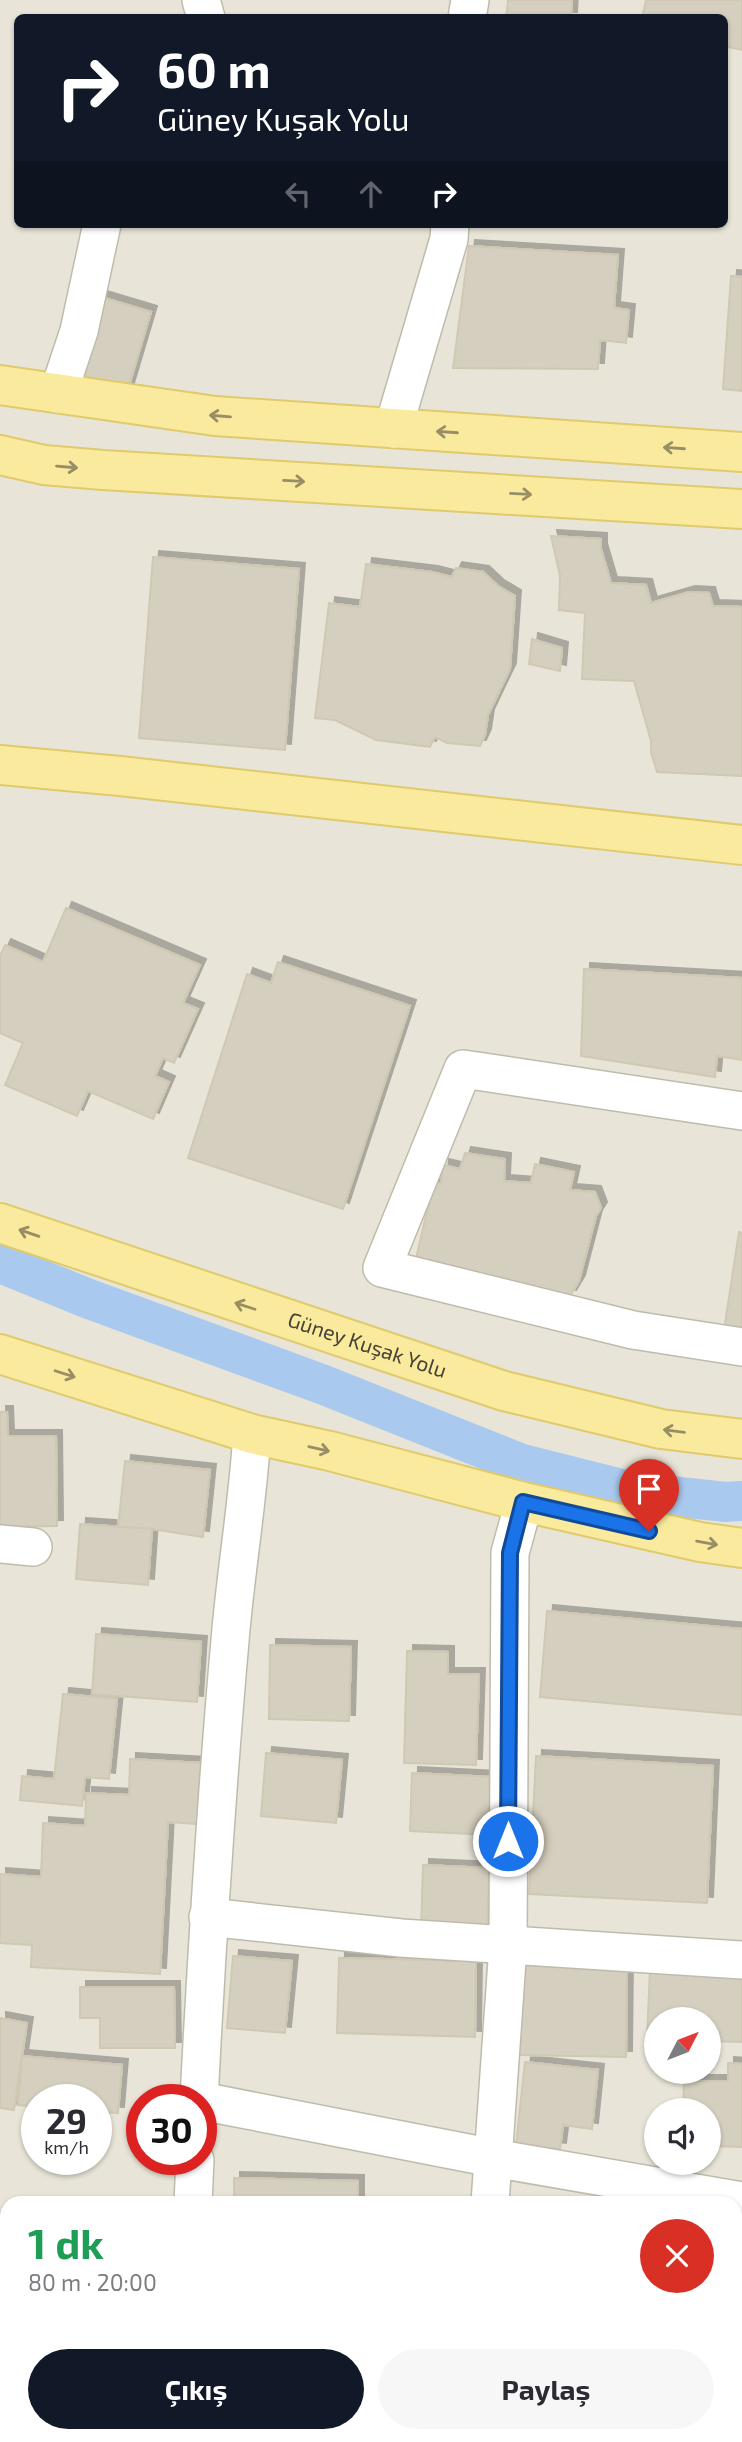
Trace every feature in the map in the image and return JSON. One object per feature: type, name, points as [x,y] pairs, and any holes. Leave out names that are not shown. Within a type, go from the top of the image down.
[{"type":"main road","points":[[0,385],[215,416],[742,452]]},
{"type":"main road","points":[[0,455],[44,465],[103,470],[742,509]]},
{"type":"main road","points":[[0,765],[134,777],[742,845]]},
{"type":"main road","name":"Güney Kuşak Yolu","points":[[0,1223],[504,1391],[661,1429],[742,1439]]},
{"type":"main road","points":[[0,1354],[252,1434],[330,1451],[523,1502],[700,1542],[742,1548]]},
{"type":"street","points":[[58,394],[79,331],[101,228]]},
{"type":"street","points":[[393,429],[449,239],[450,228]]},
{"type":"street","points":[[742,1111],[463,1069],[382,1268],[633,1330],[742,1347]]},
{"type":"street","points":[[201,2084],[208,1917],[231,1627],[252,1434]]},
{"type":"street","points":[[490,2196],[508,1945],[510,1553],[523,1502]]},
{"type":"street","points":[[208,1917],[401,1938],[742,1960]]},
{"type":"street","points":[[217,2104],[493,2158],[713,2196]]},
{"type":"street","points":[[193,2196],[194,2175]]},
{"type":"shaded area","points":[[0,0],[742,0],[742,2196],[0,2196]]},
{"type":"building","points":[[508,0],[572,0],[571,14],[506,14]]},
{"type":"building","points":[[646,0],[742,0],[742,50],[728,47],[728,14],[643,14]]},
{"type":"building","points":[[469,246],[618,255],[614,308],[629,310],[626,343],[600,340],[598,369],[453,368]]},
{"type":"building","points":[[731,276],[742,277],[742,391],[723,389]]},
{"type":"building","points":[[101,297],[151,312],[128,389],[78,374]]},
{"type":"building","points":[[551,536],[601,539],[601,549],[611,583],[646,585],[651,603],[689,592],[709,593],[713,606],[742,607],[742,776],[657,772],[634,681],[582,679],[585,613],[559,610],[560,576]]},
{"type":"building","points":[[153,557],[299,569],[285,750],[139,738]]},
{"type":"building","points":[[366,564],[452,577],[456,568],[483,572],[498,586],[515,596],[510,669],[488,715],[480,746],[447,743],[435,737],[430,747],[376,740],[335,720],[315,718],[329,603],[360,607]]},
{"type":"building","points":[[532,639],[562,648],[560,671],[529,664]]},
{"type":"building","points":[[66,908],[200,965],[183,1003],[198,1009],[174,1063],[163,1058],[155,1076],[169,1082],[153,1119],[88,1091],[77,1116],[5,1085],[23,1043],[0,1033],[0,956],[5,945],[43,962]]},
{"type":"building","points":[[278,962],[410,1006],[343,1209],[188,1158],[247,974],[271,983]]},
{"type":"building","points":[[584,969],[742,978],[742,1060],[717,1056],[715,1077],[581,1056]]},
{"type":"building","points":[[465,1153],[505,1159],[504,1181],[531,1183],[535,1164],[574,1172],[570,1190],[595,1192],[601,1208],[596,1216],[579,1281],[570,1296],[415,1263],[434,1181],[441,1184],[443,1165],[460,1169]]},
{"type":"building","points":[[739,1232],[742,1233],[742,1332],[724,1330]]},
{"type":"building","points":[[0,1412],[7,1412],[8,1436],[56,1436],[57,1526],[0,1527]]},
{"type":"building","points":[[125,1461],[210,1470],[203,1537],[152,1529],[118,1528]]},
{"type":"building","points":[[80,1524],[152,1529],[148,1585],[76,1579]]},
{"type":"building","points":[[547,1611],[742,1629],[742,1715],[540,1697]]},
{"type":"building","points":[[96,1634],[201,1642],[197,1702],[92,1694]]},
{"type":"building","points":[[270,1645],[351,1647],[349,1721],[269,1719]]},
{"type":"building","points":[[407,1651],[448,1652],[448,1674],[479,1674],[476,1765],[404,1763]]},
{"type":"building","points":[[63,1694],[117,1699],[109,1779],[85,1777],[82,1806],[20,1800],[22,1776],[54,1779]]},
{"type":"building","points":[[266,1753],[342,1760],[336,1823],[261,1816]]},
{"type":"building","points":[[536,1756],[713,1766],[707,1903],[529,1894]]},
{"type":"building","points":[[130,1759],[201,1763],[197,1824],[168,1822],[160,1974],[31,1967],[32,1945],[0,1943],[0,1874],[41,1877],[43,1823],[85,1826],[86,1793],[129,1795]]},
{"type":"building","points":[[412,1773],[493,1777],[491,1835],[410,1831]]},
{"type":"building","points":[[423,1865],[489,1868],[487,1934],[421,1932]]},
{"type":"building","points":[[233,1956],[292,1961],[285,2033],[227,2028]]},
{"type":"building","points":[[339,1958],[476,1961],[475,2037],[337,2033]]},
{"type":"building","points":[[521,1960],[627,1963],[626,2057],[519,2055]]},
{"type":"building","points":[[650,1968],[742,1971],[742,2042],[721,2041],[721,2007],[648,2007]]},
{"type":"building","points":[[80,1987],[174,1987],[175,2048],[100,2048],[100,2018],[80,2018]]},
{"type":"building","points":[[0,2018],[27,2023],[14,2110],[0,2108]]},
{"type":"building","points":[[22,2056],[122,2065],[118,2113],[112,2113],[112,2084],[21,2084],[21,2105],[18,2105]]},
{"type":"building","points":[[525,2062],[598,2070],[592,2129],[563,2125],[560,2149],[516,2144]]},
{"type":"building","points":[[728,2063],[742,2064],[742,2147],[721,2146],[721,2098],[683,2098],[684,2084],[721,2084],[721,2081],[728,2081]]},
{"type":"building","points":[[234,2178],[358,2181],[358,2196],[234,2196]]},
{"type":"waterway","points":[[0,1263],[89,1299],[324,1385],[522,1464],[633,1492],[726,1502],[742,1501]]},
{"type":"route","points":[[508,1841],[510,1553],[523,1502],[649,1531]]}]
